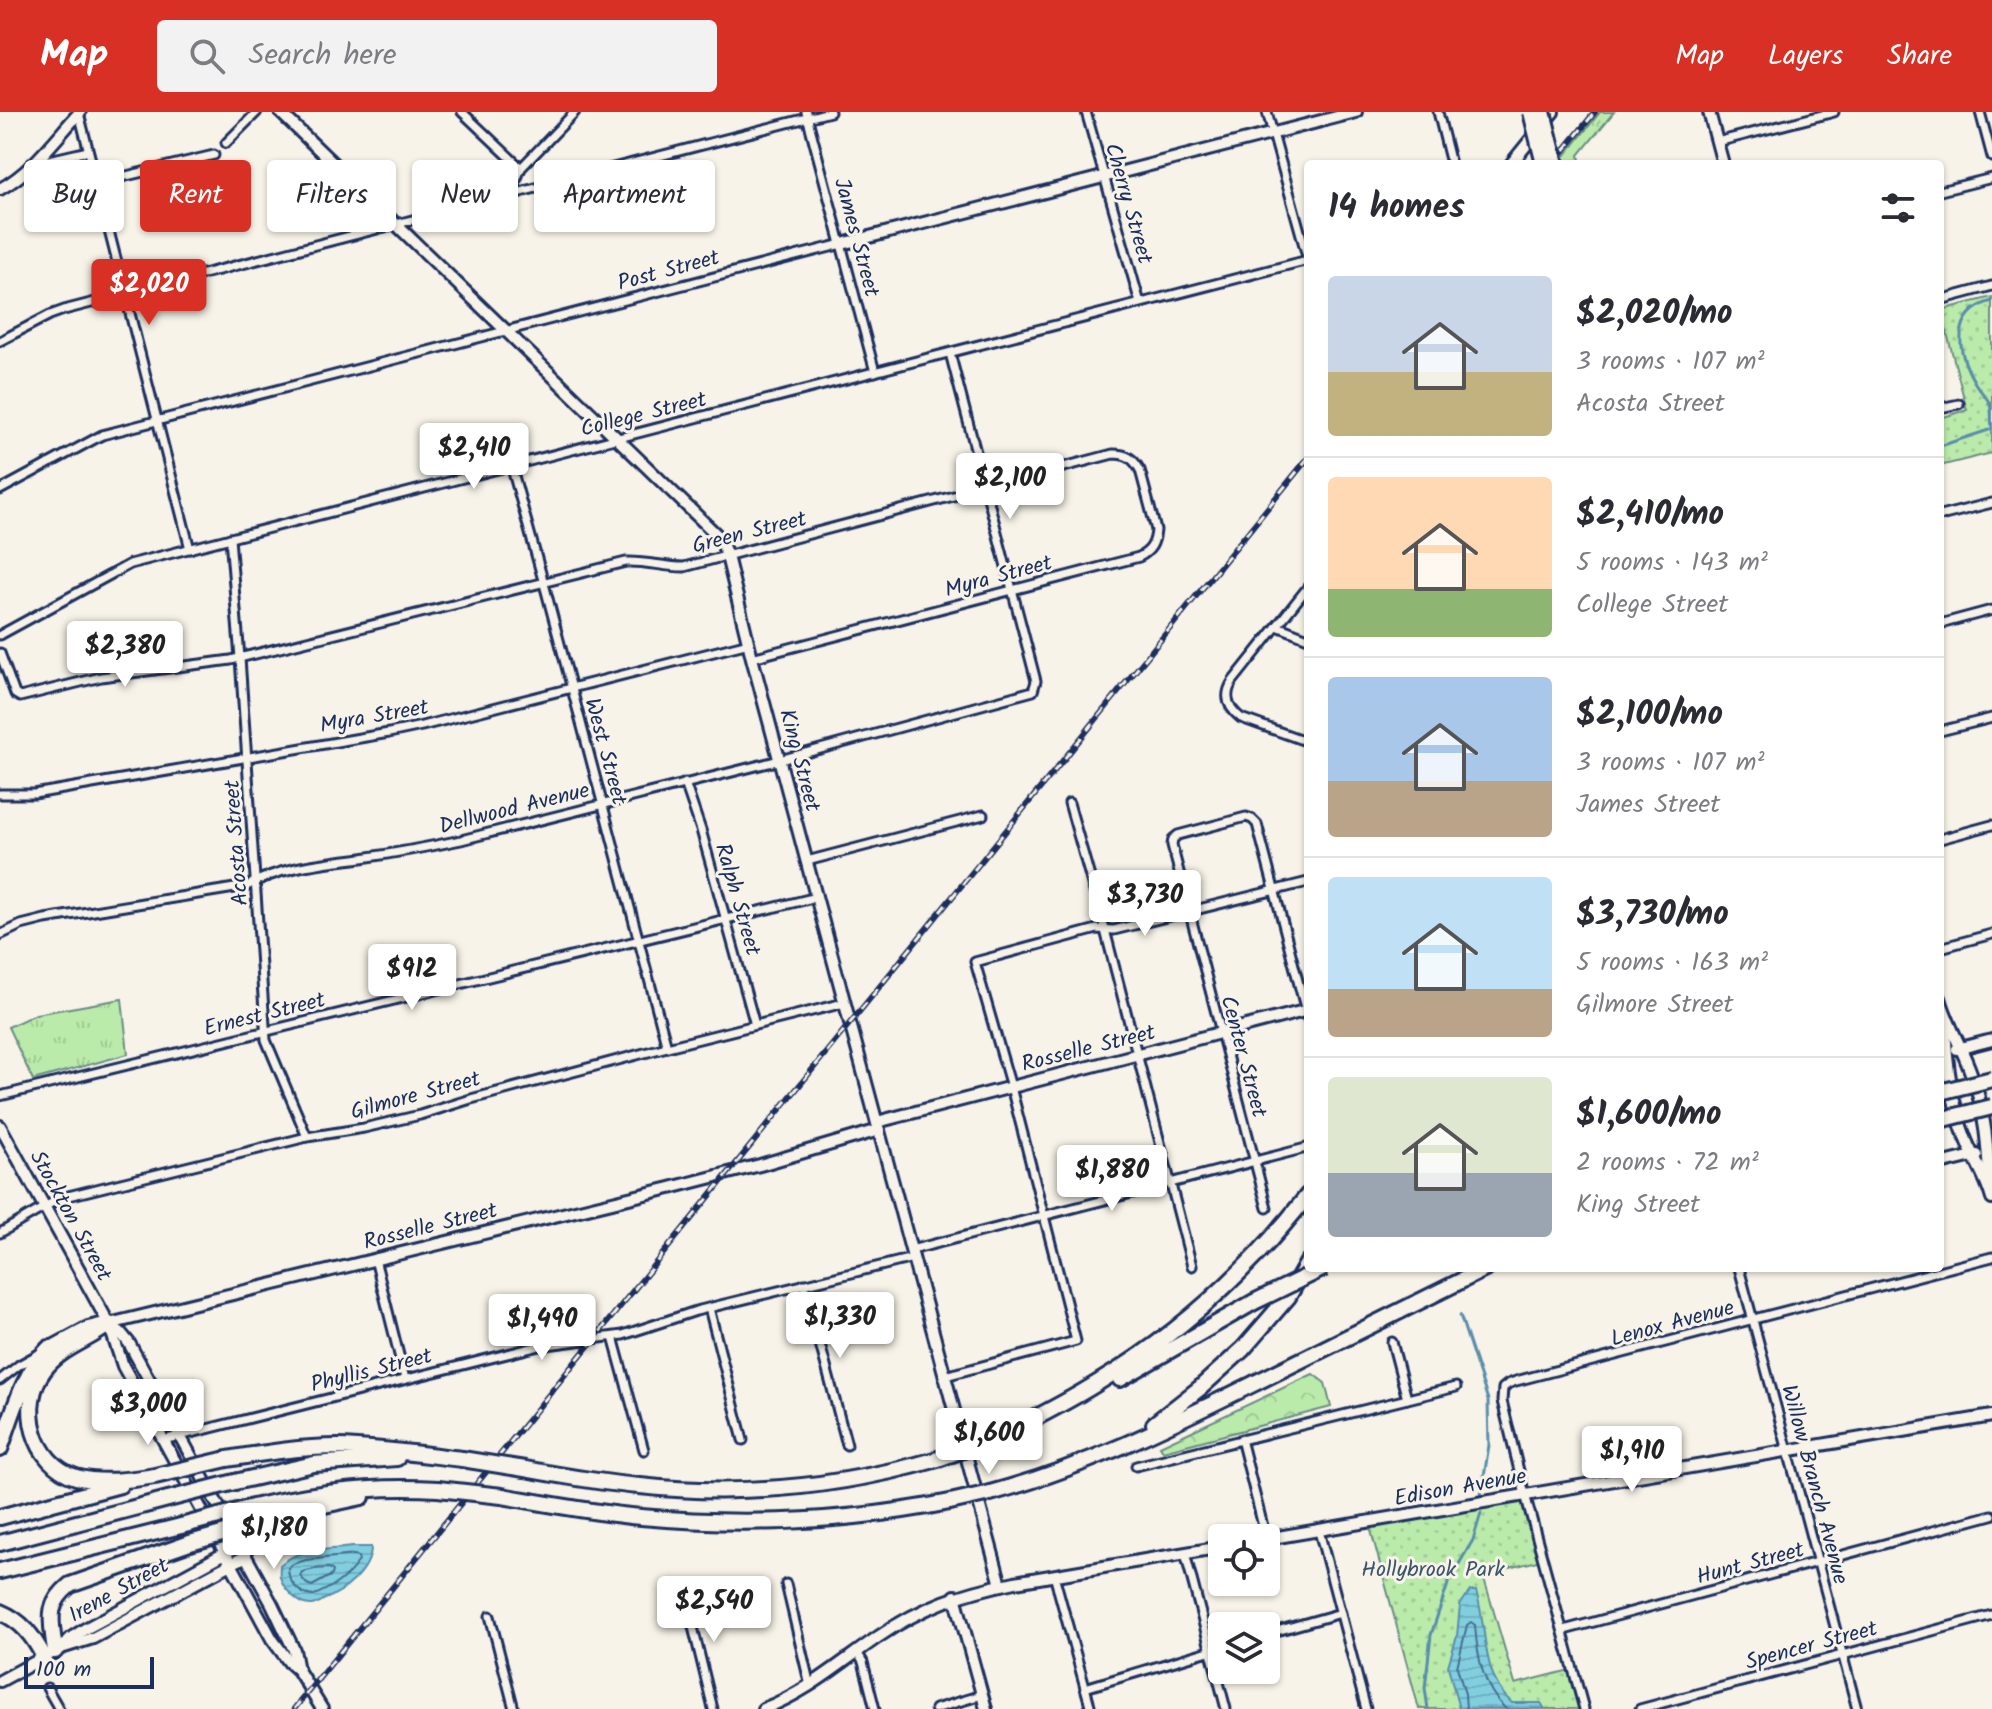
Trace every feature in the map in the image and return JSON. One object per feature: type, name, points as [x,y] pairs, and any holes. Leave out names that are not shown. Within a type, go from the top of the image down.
[{"type":"highway","points":[[1531,112],[1543,160]]},
{"type":"highway","points":[[1543,112],[1555,160]]},
{"type":"highway","points":[[1944,1091],[1992,1079]]},
{"type":"highway","points":[[1944,1119],[1992,1107]]},
{"type":"highway","points":[[991,1440],[1100,1382],[1177,1327],[1247,1265],[1304,1200]]},
{"type":"highway","points":[[1128,1443],[1200,1388],[1243,1349],[1288,1297],[1304,1269]]},
{"type":"highway","points":[[0,1517],[227,1459],[335,1447],[462,1459],[641,1487],[750,1490],[828,1484],[938,1459],[1048,1417],[1105,1388],[1254,1302],[1316,1272]]},
{"type":"highway","points":[[0,1572],[253,1507],[352,1489],[438,1489],[623,1515],[724,1522],[862,1515],[950,1502],[1050,1475],[1128,1443],[1479,1272]]},
{"type":"highway","points":[[1454,1284],[1486,1272]]},
{"type":"highway","points":[[109,1324],[59,1354],[43,1370],[32,1399],[33,1429],[41,1448],[53,1464],[73,1476],[106,1480],[155,1476]]},
{"type":"highway","points":[[0,1449],[28,1376],[49,1348]]},
{"type":"highway","points":[[0,1543],[298,1467],[411,1458],[462,1459]]},
{"type":"highway","points":[[53,1652],[51,1612],[57,1595],[70,1585],[190,1543],[351,1499],[438,1489]]},
{"type":"highway","points":[[0,1612],[13,1618],[35,1640],[53,1652]]},
{"type":"main road","name":"King Street","points":[[280,112],[720,538],[1001,1585]]},
{"type":"main road","name":"Post Street","points":[[842,244],[1356,112]]},
{"type":"main road","points":[[1514,160],[1553,112]]},
{"type":"main road","points":[[1709,112],[1722,160]]},
{"type":"main road","points":[[36,160],[79,113]]},
{"type":"main road","points":[[0,189],[24,172]]},
{"type":"main road","points":[[1944,1012],[1979,1099],[1990,1151],[1991,1195]]},
{"type":"main road","name":"Rosselle Street","points":[[49,1348],[88,1327],[760,1165],[1011,1087],[1304,1014]]},
{"type":"main road","points":[[1944,1034],[1945,1015]]},
{"type":"main road","points":[[1944,1052],[1992,1040]]},
{"type":"main road","points":[[1944,1056],[1955,1105],[1991,1195]]},
{"type":"main road","name":"Stockton Street","points":[[0,1126],[109,1324],[120,1360],[276,1645],[298,1670],[322,1709]]},
{"type":"main road","points":[[1944,1163],[1990,1151]]},
{"type":"main road","name":"Stockton Street","points":[[109,1324],[129,1343],[243,1550],[294,1650],[298,1670]]},
{"type":"main road","name":"Edison Avenue","points":[[1280,1536],[1992,1416]]},
{"type":"main road","points":[[771,1708],[810,1686],[905,1620],[955,1596],[1054,1575],[1208,1549]]},
{"type":"main road","name":"Irene Street","points":[[0,1681],[53,1652],[85,1629],[243,1550]]},
{"type":"main road","points":[[955,1596],[986,1709]]},
{"type":"street","points":[[226,143],[257,112]]},
{"type":"street","points":[[462,112],[521,168]]},
{"type":"street","points":[[518,176],[521,168],[575,112]]},
{"type":"street","points":[[518,194],[807,115],[830,112]]},
{"type":"street","name":"Cherry Street","points":[[1086,112],[1140,303]]},
{"type":"street","points":[[1267,112],[1304,245]]},
{"type":"street","points":[[1438,112],[1450,160]]},
{"type":"street","points":[[1717,142],[1834,112]]},
{"type":"street","points":[[1980,112],[1992,157]]},
{"type":"street","points":[[79,113],[91,160]]},
{"type":"street","name":"James Street","points":[[807,115],[875,372]]},
{"type":"street","points":[[49,160],[88,151]]},
{"type":"street","points":[[124,177],[214,155]]},
{"type":"street","points":[[1944,190],[1992,178]]},
{"type":"street","points":[[0,341],[50,315],[412,220]]},
{"type":"street","points":[[109,232],[190,549]]},
{"type":"street","name":"Post Street","points":[[0,490],[102,435],[842,244]]},
{"type":"street","name":"College Street","points":[[0,635],[130,564],[1304,261]]},
{"type":"street","points":[[1944,299],[1992,286]]},
{"type":"street","points":[[950,353],[1012,590]]},
{"type":"street","points":[[1944,407],[1959,404]]},
{"type":"street","name":"Green Street","points":[[0,653],[15,694],[20,697],[101,677],[240,658],[626,562],[684,567],[1113,454],[1121,454],[1135,461],[1147,495]]},
{"type":"street","name":"West Street","points":[[511,465],[667,1047]]},
{"type":"street","name":"Myra Street","points":[[752,658],[1139,557],[1156,540],[1147,495]]},
{"type":"street","points":[[1944,515],[1992,503]]},
{"type":"street","name":"Acosta Street","points":[[230,538],[266,1040],[307,1137]]},
{"type":"street","name":"Dellwood Avenue","points":[[0,935],[26,923],[45,919],[247,886],[265,876],[306,866],[461,840],[780,760],[1033,691],[1036,681],[1012,590]]},
{"type":"street","points":[[1304,592],[1229,686],[1228,703],[1241,718],[1304,741]]},
{"type":"street","points":[[1944,623],[1992,610]]},
{"type":"street","points":[[1277,626],[1304,636]]},
{"type":"street","name":"Myra Street","points":[[0,794],[34,794],[422,726],[749,643]]},
{"type":"street","points":[[1944,730],[1992,718]]},
{"type":"street","name":"Ralph Street","points":[[685,783],[755,1025]]},
{"type":"street","points":[[1069,803],[1192,1266]]},
{"type":"street","points":[[807,861],[983,815]]},
{"type":"street","name":"Center Street","points":[[1267,1208],[1172,845],[1173,839],[1246,817],[1252,819],[1257,824],[1274,891]]},
{"type":"street","points":[[1944,838],[1992,825]]},
{"type":"street","points":[[945,1376],[1076,1341],[1011,1087],[975,962],[1097,929],[1114,930],[1304,883]]},
{"type":"street","points":[[1274,891],[1304,1002]]},
{"type":"street","name":"Ernest Street","points":[[0,1096],[817,897]]},
{"type":"street","points":[[1944,947],[1992,934]]},
{"type":"street","name":"Gilmore Street","points":[[0,1233],[60,1198],[307,1137],[420,1115],[667,1047],[844,1003]]},
{"type":"street","name":"Phyllis Street","points":[[163,1440],[552,1343],[613,1337],[1044,1214],[1304,1149]]},
{"type":"street","name":"Lenox Avenue","points":[[1944,1269],[1992,1257]]},
{"type":"street","points":[[375,1259],[405,1379]]},
{"type":"street","name":"Willow Branch Avenue","points":[[1740,1272],[1857,1709]]},
{"type":"street","name":"Lenox Avenue","points":[[1526,1495],[1502,1401],[1503,1388],[1508,1384],[1934,1272]]},
{"type":"street","points":[[804,1284],[847,1445]]},
{"type":"street","points":[[709,1308],[743,1440]]},
{"type":"street","points":[[613,1337],[644,1450]]},
{"type":"street","points":[[1392,1342],[1407,1399]]},
{"type":"street","name":"Rosselle Street","points":[[0,1380],[49,1348]]},
{"type":"street","points":[[1136,1466],[1456,1387]]},
{"type":"street","points":[[1241,1439],[1262,1524]]},
{"type":"street","points":[[1526,1495],[1584,1709]]},
{"type":"street","name":"Hunt Street","points":[[1564,1630],[1992,1515]]},
{"type":"street","points":[[1319,1531],[1366,1709]]},
{"type":"street","points":[[1185,1553],[1208,1640]]},
{"type":"street","points":[[1054,1575],[1091,1709]]},
{"type":"street","points":[[786,1584],[810,1686]]},
{"type":"street","points":[[683,1586],[713,1709]]},
{"type":"street","points":[[1280,1630],[1341,1613]]},
{"type":"street","name":"Spencer Street","points":[[1640,1709],[1992,1615]]},
{"type":"street","points":[[490,1616],[514,1709]]},
{"type":"street","points":[[857,1652],[863,1662],[875,1709]]},
{"type":"street","points":[[1085,1688],[1208,1652]]},
{"type":"street","points":[[1220,1684],[1226,1709]]},
{"type":"street","points":[[47,1688],[59,1709]]},
{"type":"street","points":[[935,1709],[982,1695]]},
{"type":"green space","points":[[1600,112],[1614,112],[1579,155],[1580,160],[1563,158]]},
{"type":"green space","points":[[1992,297],[1992,453],[1944,465],[1944,417],[1967,410],[1944,322],[1944,309]]},
{"type":"green space","points":[[122,999],[128,1054],[33,1080],[8,1027],[36,1014]]},
{"type":"green space","points":[[1313,1374],[1325,1383],[1331,1407],[1163,1451],[1160,1446]]},
{"type":"green space","name":"Hollybrook Park","points":[[1524,1501],[1541,1560],[1483,1575],[1515,1684],[1570,1670],[1580,1709],[1419,1709],[1370,1527]]},
{"type":"water","points":[[371,1547],[366,1564],[355,1580],[320,1602],[312,1605],[302,1603],[292,1596],[282,1581],[280,1565],[296,1555]]},
{"type":"water","points":[[1470,1591],[1476,1591],[1486,1650],[1502,1692],[1512,1703],[1541,1703],[1545,1709],[1459,1709],[1448,1666],[1457,1636],[1460,1605]]},
{"type":"waterway","points":[[1944,445],[1992,429],[1990,404],[1969,371],[1961,347],[1963,324],[1969,315],[1992,301]]},
{"type":"waterway","points":[[1460,1315],[1488,1400],[1489,1445],[1481,1496]]},
{"type":"waterway","points":[[1428,1709],[1425,1688],[1431,1635],[1449,1581],[1473,1540],[1481,1513]]},
{"type":"railway","points":[[1556,160],[1595,112]]},
{"type":"railway","points":[[294,1709],[1304,463]]}]
